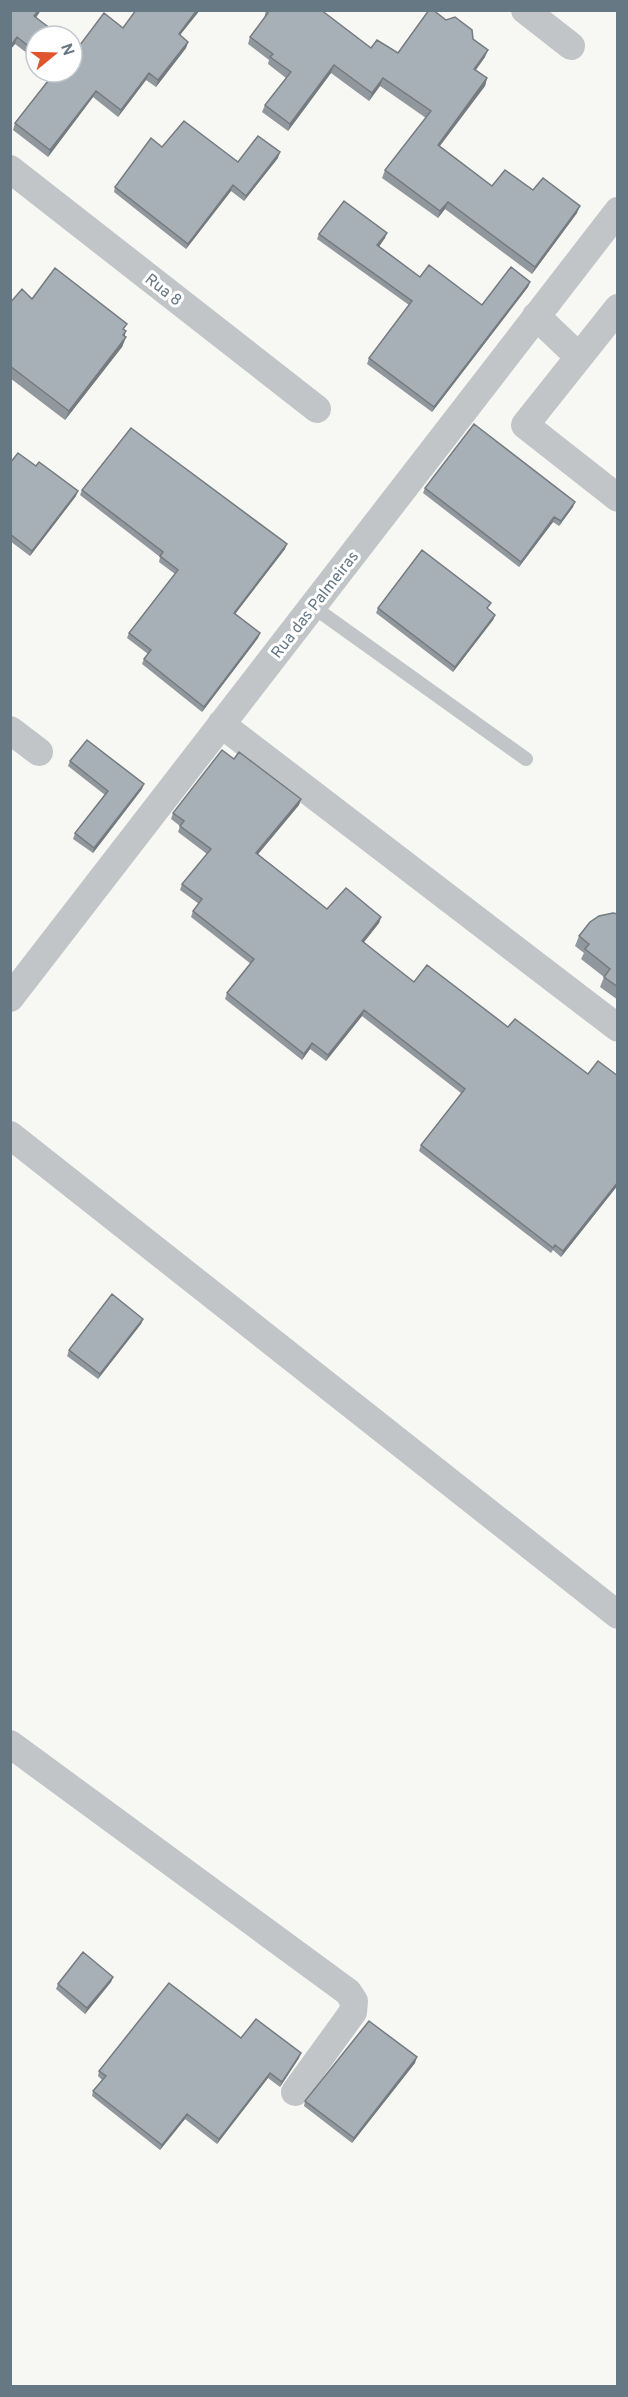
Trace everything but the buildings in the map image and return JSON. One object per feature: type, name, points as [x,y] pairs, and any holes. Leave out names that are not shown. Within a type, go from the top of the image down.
[{"type":"street","points":[[525,10],[571,46]]},
{"type":"street","name":"Rua 8","points":[[10,169],[317,409]]},
{"type":"street","name":"Rua das Palmeiras","points":[[10,998],[618,211]]},
{"type":"street","points":[[618,308],[525,425],[618,498]]},
{"type":"street","points":[[536,316],[579,357]]},
{"type":"street","points":[[221,724],[618,1028]]},
{"type":"street","points":[[10,730],[39,752]]},
{"type":"street","points":[[10,1135],[618,1615]]},
{"type":"street","points":[[10,1744],[348,1992],[354,2001],[353,2012],[295,2092]]},
{"type":"lane","points":[[312,606],[526,759]]}]
